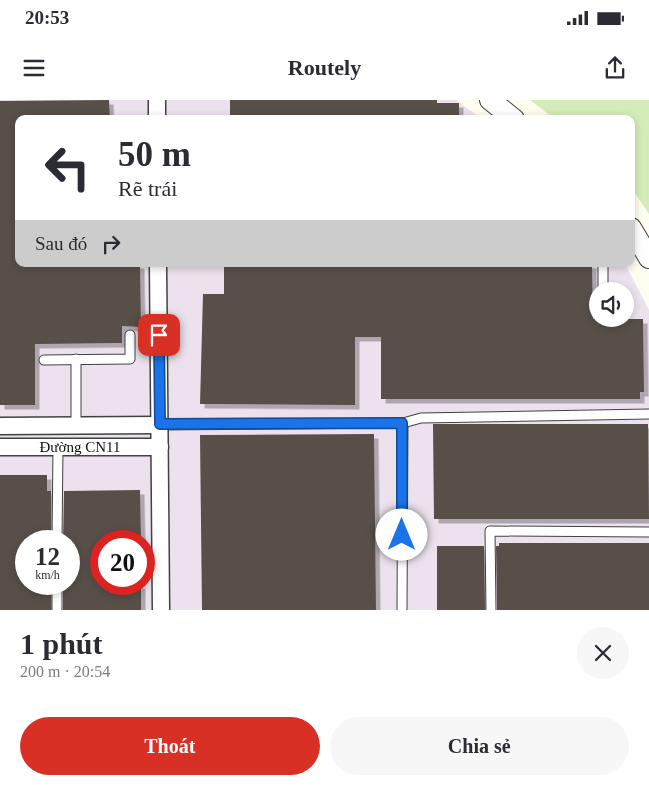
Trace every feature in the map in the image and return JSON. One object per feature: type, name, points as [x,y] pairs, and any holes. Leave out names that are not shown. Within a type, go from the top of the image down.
[{"type":"street","points":[[157,100],[157,115]]},
{"type":"street","points":[[490,100],[509,115]]},
{"type":"street","points":[[635,236],[649,258]]},
{"type":"street","points":[[158,267],[161,610]]},
{"type":"street","name":"Đường CN11","points":[[0,426],[160,424]]},
{"type":"street","name":"Đường CN11","points":[[0,447],[160,447]]},
{"type":"lane","points":[[602,282],[603,267]]},
{"type":"lane","points":[[44,360],[130,359],[130,335]]},
{"type":"lane","points":[[76,359],[76,425]]},
{"type":"lane","points":[[160,424],[402,423],[420,418],[649,414]]},
{"type":"lane","points":[[402,423],[402,610]]},
{"type":"lane","points":[[58,446],[58,530]]},
{"type":"lane","points":[[491,610],[490,531],[649,532]]},
{"type":"lane","points":[[57,610],[58,595]]},
{"type":"shaded area","points":[[0,100],[456,100],[477,115],[15,115],[15,267],[627,267],[649,310],[649,610],[0,610]]},
{"type":"green space","points":[[530,100],[649,100],[649,214],[635,193],[635,115],[550,115]]},
{"type":"building","points":[[109,100],[110,115],[15,115],[15,267],[140,267],[141,327],[122,326],[122,343],[35,344],[35,405],[0,405],[0,101]]},
{"type":"building","points":[[230,100],[437,100],[437,103],[459,103],[459,115],[230,115]]},
{"type":"building","points":[[224,267],[592,267],[592,282],[589,282],[589,327],[634,327],[634,319],[643,319],[644,392],[640,392],[640,399],[381,399],[381,337],[355,337],[355,405],[200,404],[203,294],[224,294]]},
{"type":"building","points":[[433,424],[648,424],[649,519],[434,519]]},
{"type":"building","points":[[374,434],[376,610],[202,610],[200,435]]},
{"type":"building","points":[[0,475],[47,475],[47,491],[51,491],[51,530],[15,530],[15,595],[51,595],[51,610],[0,610]]},
{"type":"building","points":[[140,490],[141,530],[90,530],[90,595],[141,595],[141,610],[63,610],[63,595],[80,595],[80,530],[63,530],[64,491]]},
{"type":"building","points":[[499,543],[649,543],[649,610],[497,610],[496,546],[499,546]]},
{"type":"building","points":[[437,546],[484,546],[485,610],[437,610]]},
{"type":"route","points":[[159,335],[160,424],[402,423],[402,535]]}]
